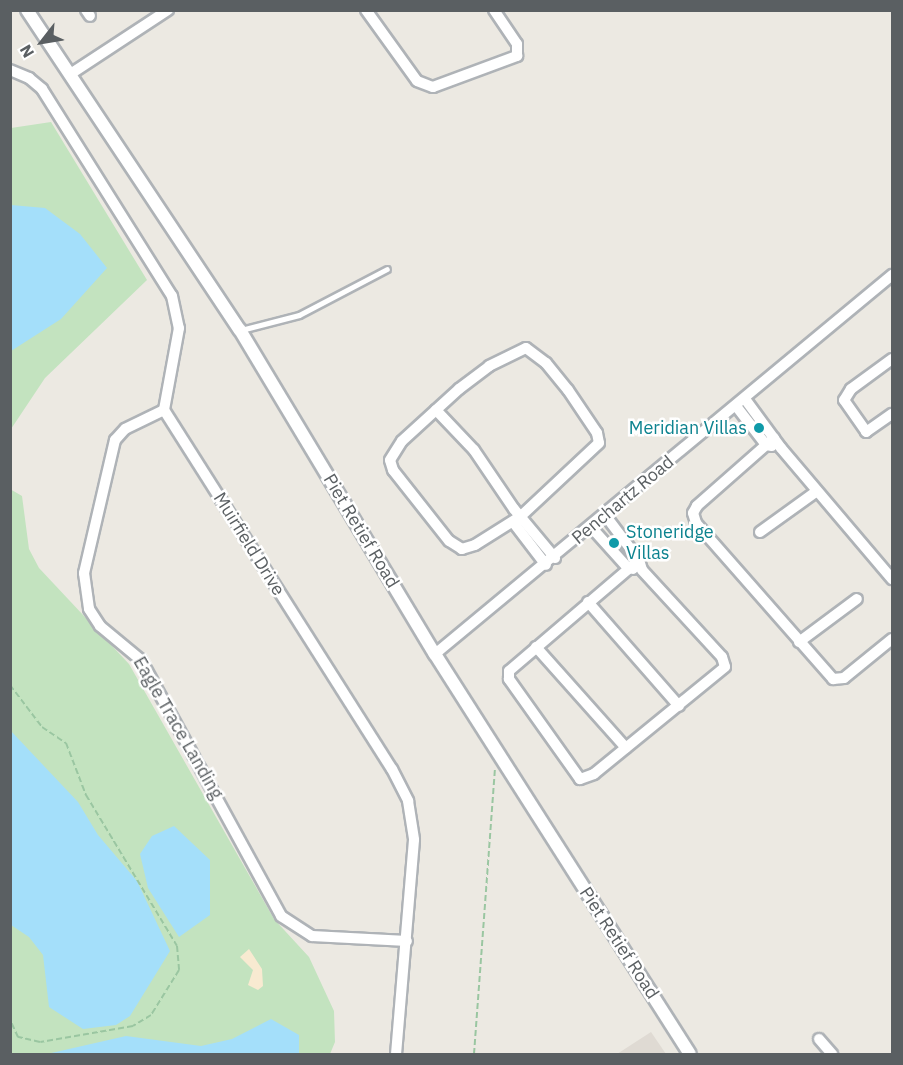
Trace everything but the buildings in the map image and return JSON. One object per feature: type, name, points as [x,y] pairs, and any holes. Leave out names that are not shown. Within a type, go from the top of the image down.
[{"type":"street","name":"Piet Retief Road","points":[[27,10],[72,73],[240,330],[435,654],[690,1054]]},
{"type":"street","points":[[72,73],[168,10]]},
{"type":"street","points":[[366,10],[417,81],[433,87],[518,56],[517,44],[494,10]]},
{"type":"street","points":[[10,70],[19,71],[42,89],[157,271],[179,317],[164,410]]},
{"type":"street","name":"Penchartz Road","points":[[435,654],[551,561],[892,274]]},
{"type":"street","points":[[520,349],[530,350],[556,374],[597,433],[599,443],[516,516],[475,545],[462,549],[449,541],[393,470],[392,453],[436,410],[482,371],[520,349]]},
{"type":"street","points":[[892,359],[850,389],[844,400],[860,429],[866,432],[892,414]]},
{"type":"street","points":[[740,402],[770,441],[781,448],[892,579]]},
{"type":"street","name":"Eagle Trace Landing","points":[[164,410],[124,429],[115,440],[84,573],[89,609],[100,626],[141,660],[281,916],[312,936],[407,941]]},
{"type":"street","name":"Muirfield Drive","points":[[164,410],[404,791],[414,840],[396,1054]]},
{"type":"street","points":[[436,410],[474,450],[516,516],[551,561]]},
{"type":"street","points":[[770,441],[693,513],[696,524],[836,681],[892,639]]},
{"type":"street","points":[[760,532],[817,491]]},
{"type":"street","points":[[605,515],[641,565],[724,660],[722,672],[590,777],[583,780],[577,776],[508,676],[509,671],[628,568],[641,565]]},
{"type":"street","points":[[591,527],[628,568]]},
{"type":"street","points":[[799,642],[857,598]]},
{"type":"street","points":[[588,602],[680,706]]},
{"type":"street","points":[[536,647],[626,748]]},
{"type":"street","points":[[819,1040],[832,1054]]},
{"type":"lane","points":[[240,330],[299,315],[387,269]]},
{"type":"path","points":[[10,686],[42,727],[66,743],[86,795],[177,946],[179,970],[151,1015],[133,1026],[40,1042],[18,1037],[10,1020]]},
{"type":"path","points":[[474,1054],[496,750]]},
{"type":"shaded area","points":[[651,1032],[666,1054],[617,1054]]},
{"type":"green space","points":[[51,122],[147,280],[45,378],[11,429],[11,128]]},
{"type":"green space","points":[[10,489],[22,496],[29,549],[39,568],[129,664],[274,919],[309,957],[334,1011],[335,1042],[330,1054],[11,1054]]},
{"type":"sand","points":[[249,949],[262,969],[263,986],[258,990],[248,985],[253,970],[240,957]]},
{"type":"water","points":[[11,205],[45,208],[80,234],[107,268],[61,319],[11,351]]},
{"type":"water","points":[[10,730],[78,802],[98,835],[137,881],[170,951],[130,1016],[116,1025],[83,1029],[49,1007],[43,955],[29,937],[11,925]]},
{"type":"water","points":[[174,826],[210,860],[210,915],[179,937],[148,888],[140,854],[152,836]]},
{"type":"water","points":[[271,1019],[299,1035],[299,1054],[47,1054],[126,1036],[201,1046],[232,1039]]},
{"type":"place","name":"Meridian Villas","points":[[759,428]]},
{"type":"place","name":"Stoneridge Villas","points":[[614,543]]}]
